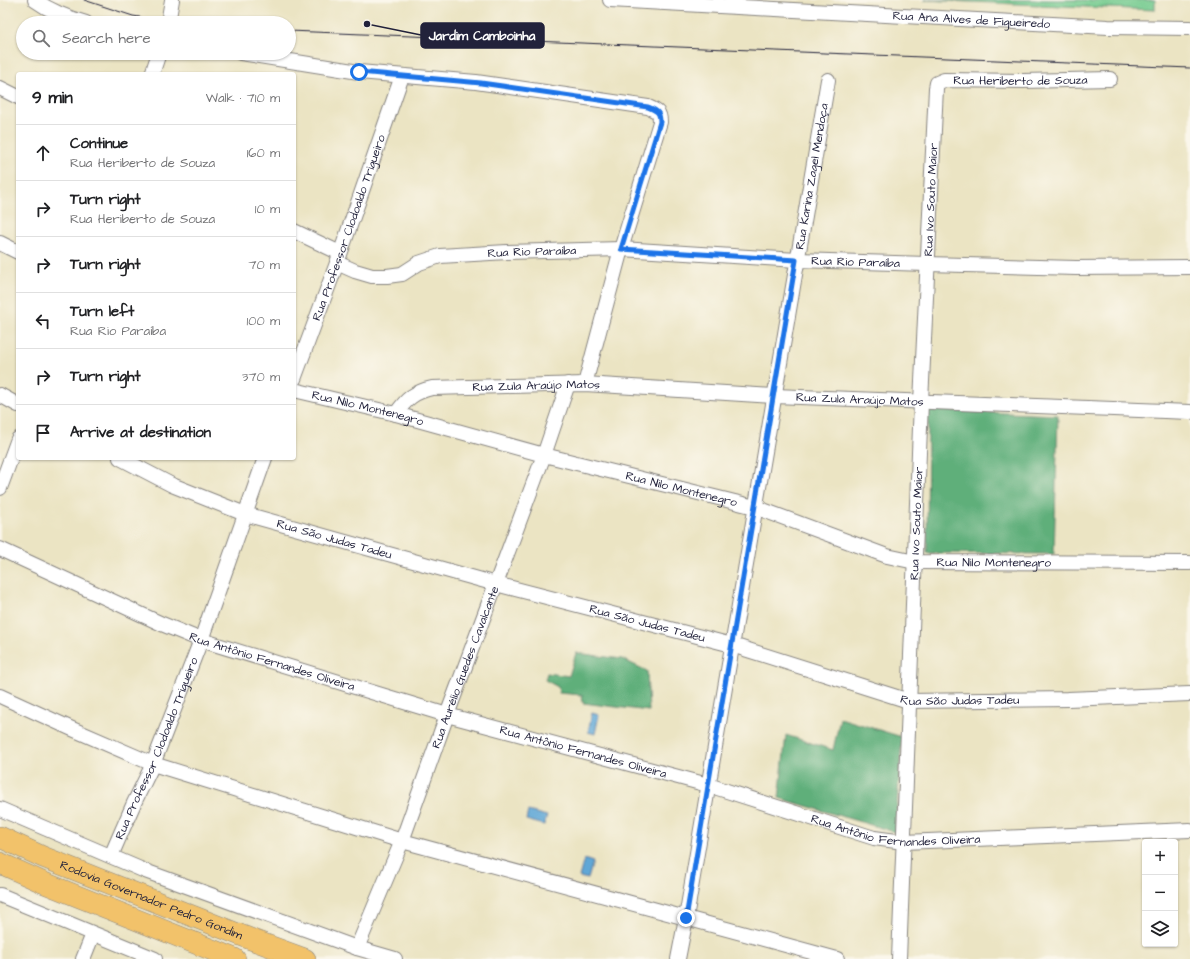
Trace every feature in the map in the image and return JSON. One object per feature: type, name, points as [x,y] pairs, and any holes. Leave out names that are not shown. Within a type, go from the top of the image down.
[{"type":"highway","name":"Rodovia Governador Pedro Gondim","points":[[0,837],[43,857],[305,959]]},
{"type":"highway","name":"Rodovia Governador Pedro Gondim","points":[[0,863],[56,888],[235,959]]},
{"type":"street","points":[[36,0],[46,8],[66,16]]},
{"type":"street","points":[[169,16],[172,0]]},
{"type":"street","name":"Rua Ana Alves de Figueiredo","points":[[610,0],[1108,27],[1190,28]]},
{"type":"street","points":[[153,72],[157,60]]},
{"type":"street","points":[[284,60],[359,72],[495,85],[648,107],[658,112],[660,122],[621,249],[585,384]]},
{"type":"street","name":"Rua Professor Clodoaldo Trigueiro","points":[[296,374],[339,258],[402,76]]},
{"type":"street","name":"Rua Heriberto de Souza","points":[[936,88],[937,83],[944,80],[1023,81],[1110,79]]},
{"type":"street","name":"Rua Karina Zagel Mendoça","points":[[678,959],[796,260],[828,80]]},
{"type":"street","points":[[0,88],[16,96]]},
{"type":"street","name":"Rua Ivo Souto Maior","points":[[899,959],[920,402],[936,88]]},
{"type":"street","name":"Rua Rio Paraíba","points":[[296,232],[339,258],[355,271],[372,276],[402,274],[419,263],[440,256],[507,252],[621,249],[796,260],[928,264],[1076,268],[1190,266]]},
{"type":"street","points":[[0,243],[16,251]]},
{"type":"street","name":"Rua Zula Araújo Matos","points":[[396,414],[404,402],[410,397],[432,388],[568,384],[774,396],[1190,412]]},
{"type":"street","name":"Rua Aurélio Guedes Cavalcante","points":[[357,948],[402,840],[544,455],[568,384]]},
{"type":"street","name":"Rua Nilo Montenegro","points":[[296,390],[396,414],[544,455],[755,508],[887,556],[915,562],[1190,563]]},
{"type":"street","points":[[0,395],[16,403]]},
{"type":"street","points":[[0,488],[16,444]]},
{"type":"street","name":"Rua São Judas Tadeu","points":[[124,460],[172,485],[245,514],[496,584],[732,645],[909,701],[1068,699],[1190,694]]},
{"type":"street","name":"Rua Professor Clodoaldo Trigueiro","points":[[111,856],[153,764],[201,640],[264,460]]},
{"type":"street","name":"Rua Antônio Fernandes Oliveira","points":[[0,549],[162,624],[201,640],[447,715],[708,785],[874,838],[904,842],[1190,830]]},
{"type":"street","points":[[0,696],[153,764],[402,840],[837,959]]},
{"type":"street","points":[[0,809],[145,871],[357,948],[395,959]]},
{"type":"street","points":[[0,895],[155,959]]},
{"type":"street","points":[[83,959],[93,934]]},
{"type":"green space","points":[[924,0],[1155,0],[1155,10]]},
{"type":"green space","points":[[928,410],[1058,415],[1054,554],[927,553]]},
{"type":"green space","points":[[576,653],[622,659],[647,671],[649,711],[583,703],[582,695],[559,693],[558,687],[545,680],[547,673],[569,676]]},
{"type":"green space","points":[[840,718],[902,737],[895,832],[779,798],[786,735],[833,750]]},
{"type":"water","points":[[592,713],[599,715],[595,734],[588,732]]},
{"type":"water","points":[[528,811],[547,816],[544,825],[526,820]]},
{"type":"water","points":[[584,859],[593,862],[588,879],[579,877]]},
{"type":"tram line","points":[[84,0],[133,16]]},
{"type":"tram line","points":[[296,31],[1190,68]]},
{"type":"place","name":"Jardim Camboinha","points":[[367,24]]},
{"type":"route","points":[[359,72],[510,86],[654,109],[660,116],[660,122],[621,249],[796,260],[686,918]]}]
